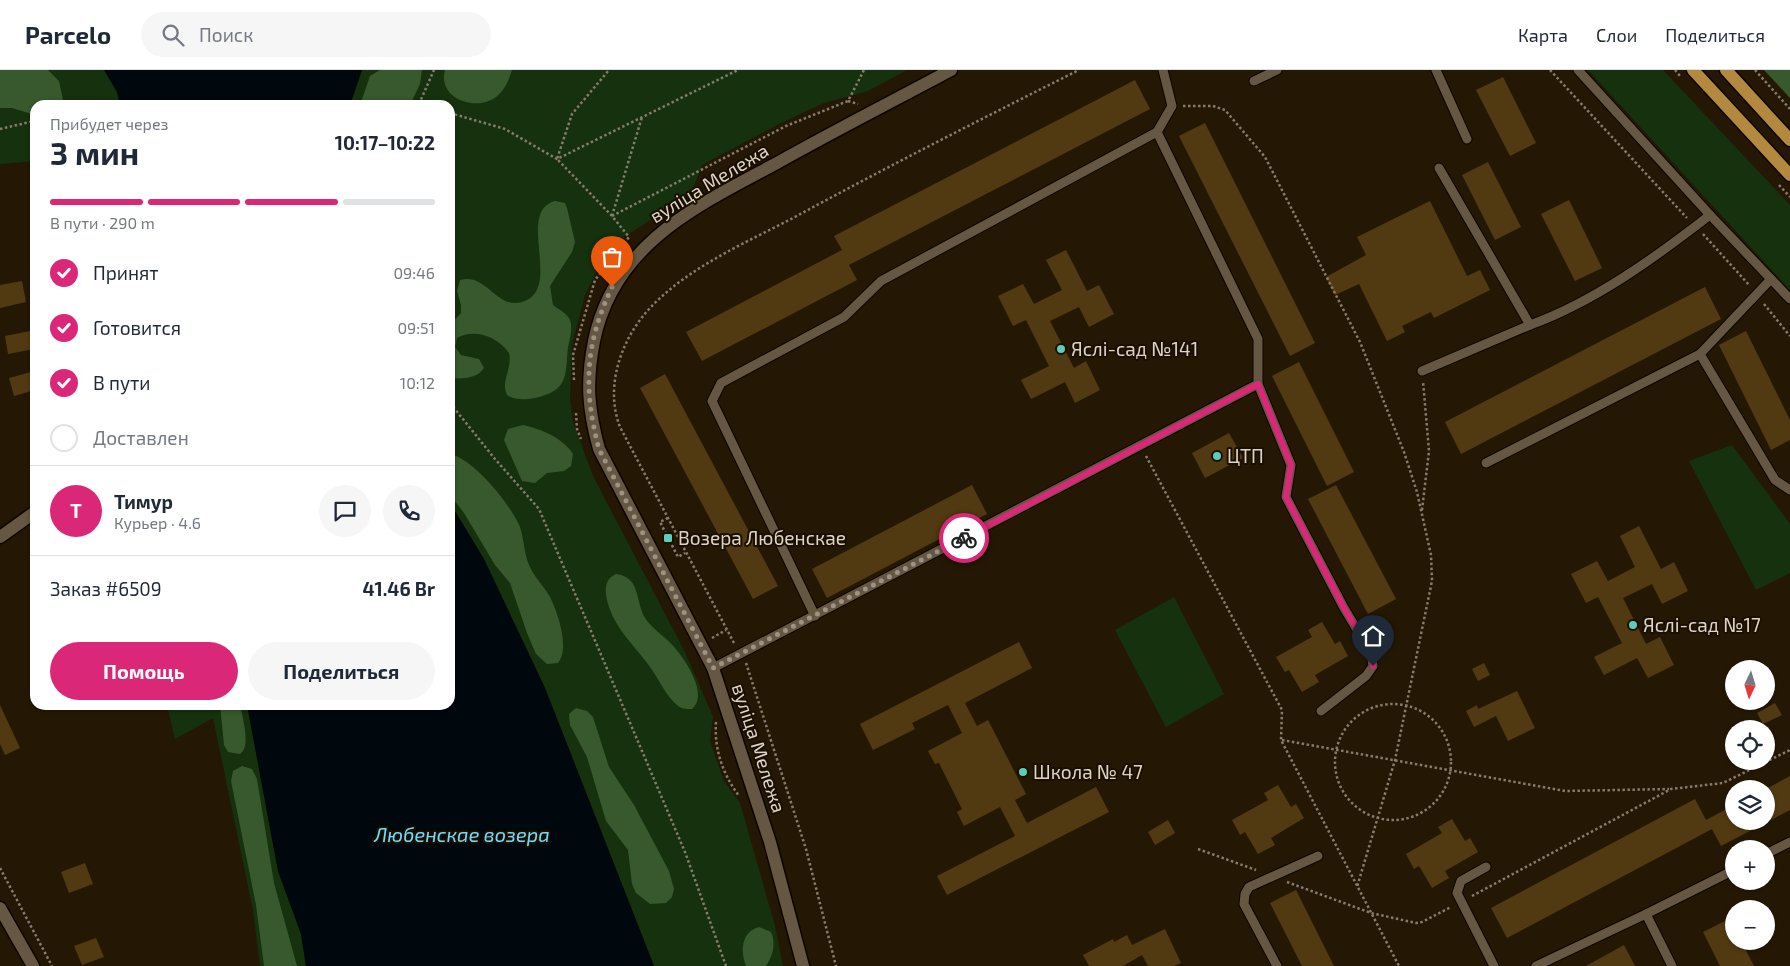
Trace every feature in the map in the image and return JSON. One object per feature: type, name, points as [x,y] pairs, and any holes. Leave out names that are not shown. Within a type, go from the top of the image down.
[{"type":"main road","name":"вуліца Мележа","points":[[803,966],[770,842],[713,668],[599,449],[591,420],[587,392],[589,364],[603,306],[612,287],[633,257],[655,237],[683,216],[734,186],[951,70]]},
{"type":"main road","points":[[1694,70],[1790,175]]},
{"type":"main road","points":[[1726,70],[1790,140]]},
{"type":"main road","points":[[0,537],[30,516]]},
{"type":"main road","points":[[0,908],[33,966]]},
{"type":"lane","points":[[815,616],[712,401],[721,383],[844,317],[881,281],[1157,132],[1172,106],[1163,70]]},
{"type":"lane","points":[[1254,81],[1277,70]]},
{"type":"lane","points":[[1436,70],[1467,139]]},
{"type":"lane","points":[[1578,70],[1710,215],[1790,299]]},
{"type":"lane","points":[[1157,132],[1258,339],[1258,384],[1291,465],[1286,497],[1344,608],[1371,653],[1373,666],[1366,676],[1321,711]]},
{"type":"lane","points":[[1439,168],[1530,325]]},
{"type":"lane","points":[[1422,371],[1552,317],[1640,267],[1710,215]]},
{"type":"lane","points":[[1486,464],[1700,354],[1771,279]]},
{"type":"lane","points":[[1700,354],[1775,480],[1790,490]]},
{"type":"lane","points":[[713,668],[1258,384]]},
{"type":"lane","points":[[1775,850],[1789,845]]},
{"type":"lane","points":[[1277,966],[1244,904],[1245,894],[1249,887],[1318,856]]},
{"type":"lane","points":[[1486,867],[1461,881],[1457,893],[1494,966]]},
{"type":"lane","points":[[1536,966],[1725,874]]},
{"type":"lane","points":[[1646,914],[1672,966]]},
{"type":"path","points":[[422,100],[434,70]]},
{"type":"path","points":[[557,159],[572,114],[607,70]]},
{"type":"path","points":[[557,159],[738,70]]},
{"type":"path","points":[[612,216],[786,126],[848,101],[864,70]]},
{"type":"path","points":[[836,966],[806,850],[745,661],[726,630],[620,427],[614,412],[613,398],[620,355],[635,329],[656,301],[690,273],[824,201],[1079,70]]},
{"type":"path","points":[[1550,70],[1696,226],[1756,293],[1790,336]]},
{"type":"path","points":[[1755,70],[1790,109]]},
{"type":"path","points":[[1172,106],[1213,106],[1224,110],[1265,157],[1360,342],[1404,452],[1422,514],[1431,555],[1432,581],[1395,760],[1358,886]]},
{"type":"path","points":[[455,114],[506,129],[557,159],[612,216],[629,237],[595,280],[573,354],[574,382]]},
{"type":"path","points":[[612,216],[643,116]]},
{"type":"path","points":[[0,129],[30,122]]},
{"type":"path","points":[[1422,371],[1429,450],[1422,514]]},
{"type":"path","points":[[455,409],[495,459],[540,509],[686,852],[726,966]]},
{"type":"path","points":[[576,410],[577,429],[584,445]]},
{"type":"path","points":[[1141,446],[1282,710],[1281,740],[1399,966]]},
{"type":"path","points":[[668,518],[660,522],[678,557],[686,553]]},
{"type":"path","points":[[712,638],[726,630]]},
{"type":"path","points":[[1384,704],[1407,706],[1426,714],[1441,729],[1450,749],[1451,770],[1445,789],[1433,805],[1417,816],[1397,821],[1377,819],[1361,812],[1347,800],[1338,784],[1336,776],[1334,767],[1335,749],[1345,728],[1362,712],[1384,704]]},
{"type":"path","points":[[717,717],[715,741],[727,780]]},
{"type":"path","points":[[1281,740],[1572,792],[1671,789],[1723,783],[1790,750]]},
{"type":"path","points":[[1198,849],[1371,913],[1422,922],[1671,789]]},
{"type":"path","points":[[0,868],[52,966]]},
{"type":"green space","points":[[0,70],[104,70],[117,92],[119,100],[30,100],[30,161],[0,164]]},
{"type":"green space","points":[[0,70],[48,70],[59,81],[63,100],[30,100],[30,113],[12,108],[0,108]]},
{"type":"green space","points":[[362,70],[907,70],[868,91],[824,103],[781,123],[702,165],[691,194],[621,239],[596,273],[585,295],[572,345],[570,398],[573,422],[593,476],[685,652],[713,717],[710,741],[724,781],[740,803],[775,926],[783,966],[654,966],[545,688],[484,559],[455,511],[455,100],[352,100]]},
{"type":"green space","points":[[380,70],[422,70],[420,84],[412,100],[362,100],[370,76]]},
{"type":"green space","points":[[445,70],[512,70],[506,85],[496,97],[488,101],[469,103],[452,95],[447,89],[444,80]]},
{"type":"green space","points":[[1588,70],[1663,70],[1790,205],[1790,290]]},
{"type":"green space","points":[[1764,70],[1790,70],[1790,98]]},
{"type":"green space","points":[[555,201],[565,203],[575,242],[572,252],[550,286],[553,305],[567,315],[571,323],[571,333],[565,374],[560,386],[546,395],[521,399],[508,396],[506,391],[505,381],[510,359],[509,353],[499,342],[486,336],[471,334],[457,338],[455,347],[455,320],[461,313],[457,291],[460,280],[469,279],[477,281],[505,301],[513,303],[522,302],[534,295],[539,283],[540,268],[539,220],[544,208]]},
{"type":"green space","points":[[455,347],[461,355],[479,359],[484,368],[473,376],[455,378]]},
{"type":"green space","points":[[523,425],[544,432],[564,443],[573,454],[571,466],[564,471],[547,473],[535,483],[522,481],[504,440],[508,429]]},
{"type":"green space","points":[[1732,445],[1790,524],[1790,573],[1756,590],[1689,461]]},
{"type":"green space","points":[[455,456],[470,464],[491,484],[509,507],[520,527],[529,565],[550,597],[562,630],[563,649],[558,663],[547,664],[536,654],[510,583],[495,565],[455,501]]},
{"type":"green space","points":[[616,574],[624,576],[634,585],[645,618],[668,640],[690,669],[698,695],[697,703],[692,709],[682,708],[673,701],[618,625],[606,595],[606,585]]},
{"type":"green space","points":[[1174,597],[1224,694],[1166,727],[1115,630]]},
{"type":"green space","points":[[576,708],[587,711],[593,717],[609,767],[634,805],[669,871],[674,889],[672,897],[666,903],[650,904],[636,893],[632,884],[628,850],[606,821],[587,757],[570,725],[569,714]]},
{"type":"green space","points":[[168,710],[248,710],[278,871],[301,934],[306,966],[260,966],[253,910],[213,718],[175,739]]},
{"type":"green space","points":[[220,710],[241,710],[246,740],[243,751],[240,754],[228,752],[224,745]]},
{"type":"green space","points":[[242,766],[252,769],[257,779],[274,883],[297,966],[264,966],[256,905],[231,781],[233,771]]},
{"type":"green space","points":[[759,927],[771,932],[773,941],[772,954],[766,966],[746,966],[743,954],[745,938],[753,929]]},
{"type":"water","points":[[104,70],[362,70],[352,100],[119,100],[117,92]]},
{"type":"water","name":"Любенскае возера","points":[[455,511],[484,559],[545,688],[654,966],[306,966],[301,934],[278,871],[248,710],[455,710]]},
{"type":"building","points":[[1503,77],[1536,143],[1510,156],[1476,90]]},
{"type":"building","points":[[1135,80],[1150,109],[849,265],[857,280],[702,361],[686,332],[842,250],[834,236]]},
{"type":"building","points":[[1205,123],[1315,343],[1290,356],[1179,136]]},
{"type":"building","points":[[1488,162],[1521,227],[1495,240],[1462,175]]},
{"type":"building","points":[[1569,200],[1602,268],[1575,281],[1541,214]]},
{"type":"building","points":[[1430,201],[1467,276],[1480,270],[1490,290],[1434,318],[1431,312],[1402,326],[1405,332],[1387,341],[1359,284],[1335,295],[1326,277],[1366,255],[1357,237]]},
{"type":"building","points":[[1066,250],[1087,291],[1099,285],[1114,314],[1089,327],[1079,307],[1050,321],[1074,368],[1086,361],[1100,390],[1075,403],[1065,382],[1031,399],[1021,380],[1049,366],[1026,320],[1013,326],[998,296],[1023,284],[1034,304],[1062,290],[1046,260]]},
{"type":"building","points":[[22,281],[26,302],[0,308],[0,285]]},
{"type":"building","points":[[1705,287],[1721,319],[1461,454],[1445,422]]},
{"type":"building","points":[[30,331],[30,350],[8,354],[5,336]]},
{"type":"building","points":[[1746,331],[1790,420],[1790,440],[1771,450],[1719,345]]},
{"type":"building","points":[[1299,362],[1354,472],[1327,486],[1272,376]]},
{"type":"building","points":[[30,372],[30,391],[14,396],[9,378]]},
{"type":"building","points":[[665,374],[778,586],[753,599],[640,388]]},
{"type":"building","name":"ЦТП","points":[[1229,433],[1243,458],[1205,478],[1192,453]]},
{"type":"building","points":[[972,485],[987,514],[827,598],[812,569]]},
{"type":"building","points":[[1336,485],[1396,599],[1368,614],[1308,499]]},
{"type":"building","points":[[1639,526],[1661,569],[1674,562],[1688,591],[1662,604],[1652,584],[1623,598],[1646,644],[1660,637],[1674,665],[1648,678],[1637,658],[1604,675],[1594,657],[1622,643],[1598,597],[1586,603],[1571,574],[1597,561],[1608,581],[1635,567],[1620,536]]},
{"type":"building","points":[[1322,622],[1335,644],[1340,641],[1348,656],[1315,675],[1319,682],[1302,692],[1289,670],[1285,672],[1276,657],[1312,637],[1308,630]]},
{"type":"building","points":[[1019,642],[1032,668],[965,703],[977,726],[988,720],[1026,794],[1015,800],[1027,823],[1096,787],[1109,812],[947,895],[937,876],[1015,836],[1000,807],[964,826],[957,812],[962,809],[939,763],[935,764],[928,751],[962,733],[948,705],[912,723],[915,729],[873,750],[860,724]]},
{"type":"building","points":[[1484,663],[1490,675],[1478,681],[1472,669]]},
{"type":"building","points":[[1517,691],[1535,728],[1508,741],[1496,716],[1474,727],[1466,711],[1477,705],[1478,709]]},
{"type":"building","points":[[1775,703],[1782,715],[1771,720],[1761,720],[1757,713],[1762,710],[1775,710]]},
{"type":"building","points":[[0,705],[20,748],[5,755],[0,744]]},
{"type":"building","points":[[1790,776],[1790,810],[1775,818],[1775,784]]},
{"type":"building","points":[[1278,785],[1291,807],[1296,804],[1304,818],[1271,838],[1275,845],[1258,854],[1245,832],[1240,835],[1232,820],[1268,800],[1264,793]]},
{"type":"building","points":[[1695,799],[1706,820],[1725,810],[1725,830],[1752,830],[1732,840],[1725,840],[1725,844],[1721,846],[1712,829],[1507,938],[1491,908]]},
{"type":"building","points":[[1452,819],[1465,841],[1470,838],[1478,852],[1445,871],[1449,878],[1432,888],[1419,866],[1414,869],[1406,854],[1442,833],[1438,827]]},
{"type":"building","points":[[1168,820],[1175,833],[1155,845],[1148,832]]},
{"type":"building","points":[[85,863],[93,884],[69,893],[61,872]]},
{"type":"building","points":[[1296,890],[1334,966],[1302,966],[1270,903]]},
{"type":"building","points":[[1725,921],[1725,950],[1746,950],[1754,966],[1720,966],[1703,932]]},
{"type":"building","points":[[1165,929],[1181,963],[1174,966],[1148,966],[1142,955],[1123,966],[1089,966],[1083,955],[1113,939],[1114,942],[1127,935],[1132,945]]},
{"type":"building","points":[[96,938],[104,957],[82,965],[74,946]]},
{"type":"building","points":[[1624,945],[1635,966],[1586,966]]},
{"type":"way so far","points":[[612,287],[603,306],[589,364],[587,392],[591,420],[599,449],[652,546],[713,668],[964,538]]},
{"type":"place","name":"Яслі-сад №141","points":[[1061,349]]},
{"type":"place","name":"ЦТП","points":[[1217,456]]},
{"type":"place","name":"Возера Любенскае","points":[[668,538]]},
{"type":"place","name":"Яслі-сад №17","points":[[1633,625]]},
{"type":"place","name":"Школа № 47","points":[[1023,772]]},
{"type":"route","points":[[964,538],[1258,384],[1291,465],[1286,497],[1344,608],[1371,653],[1373,666]]}]
